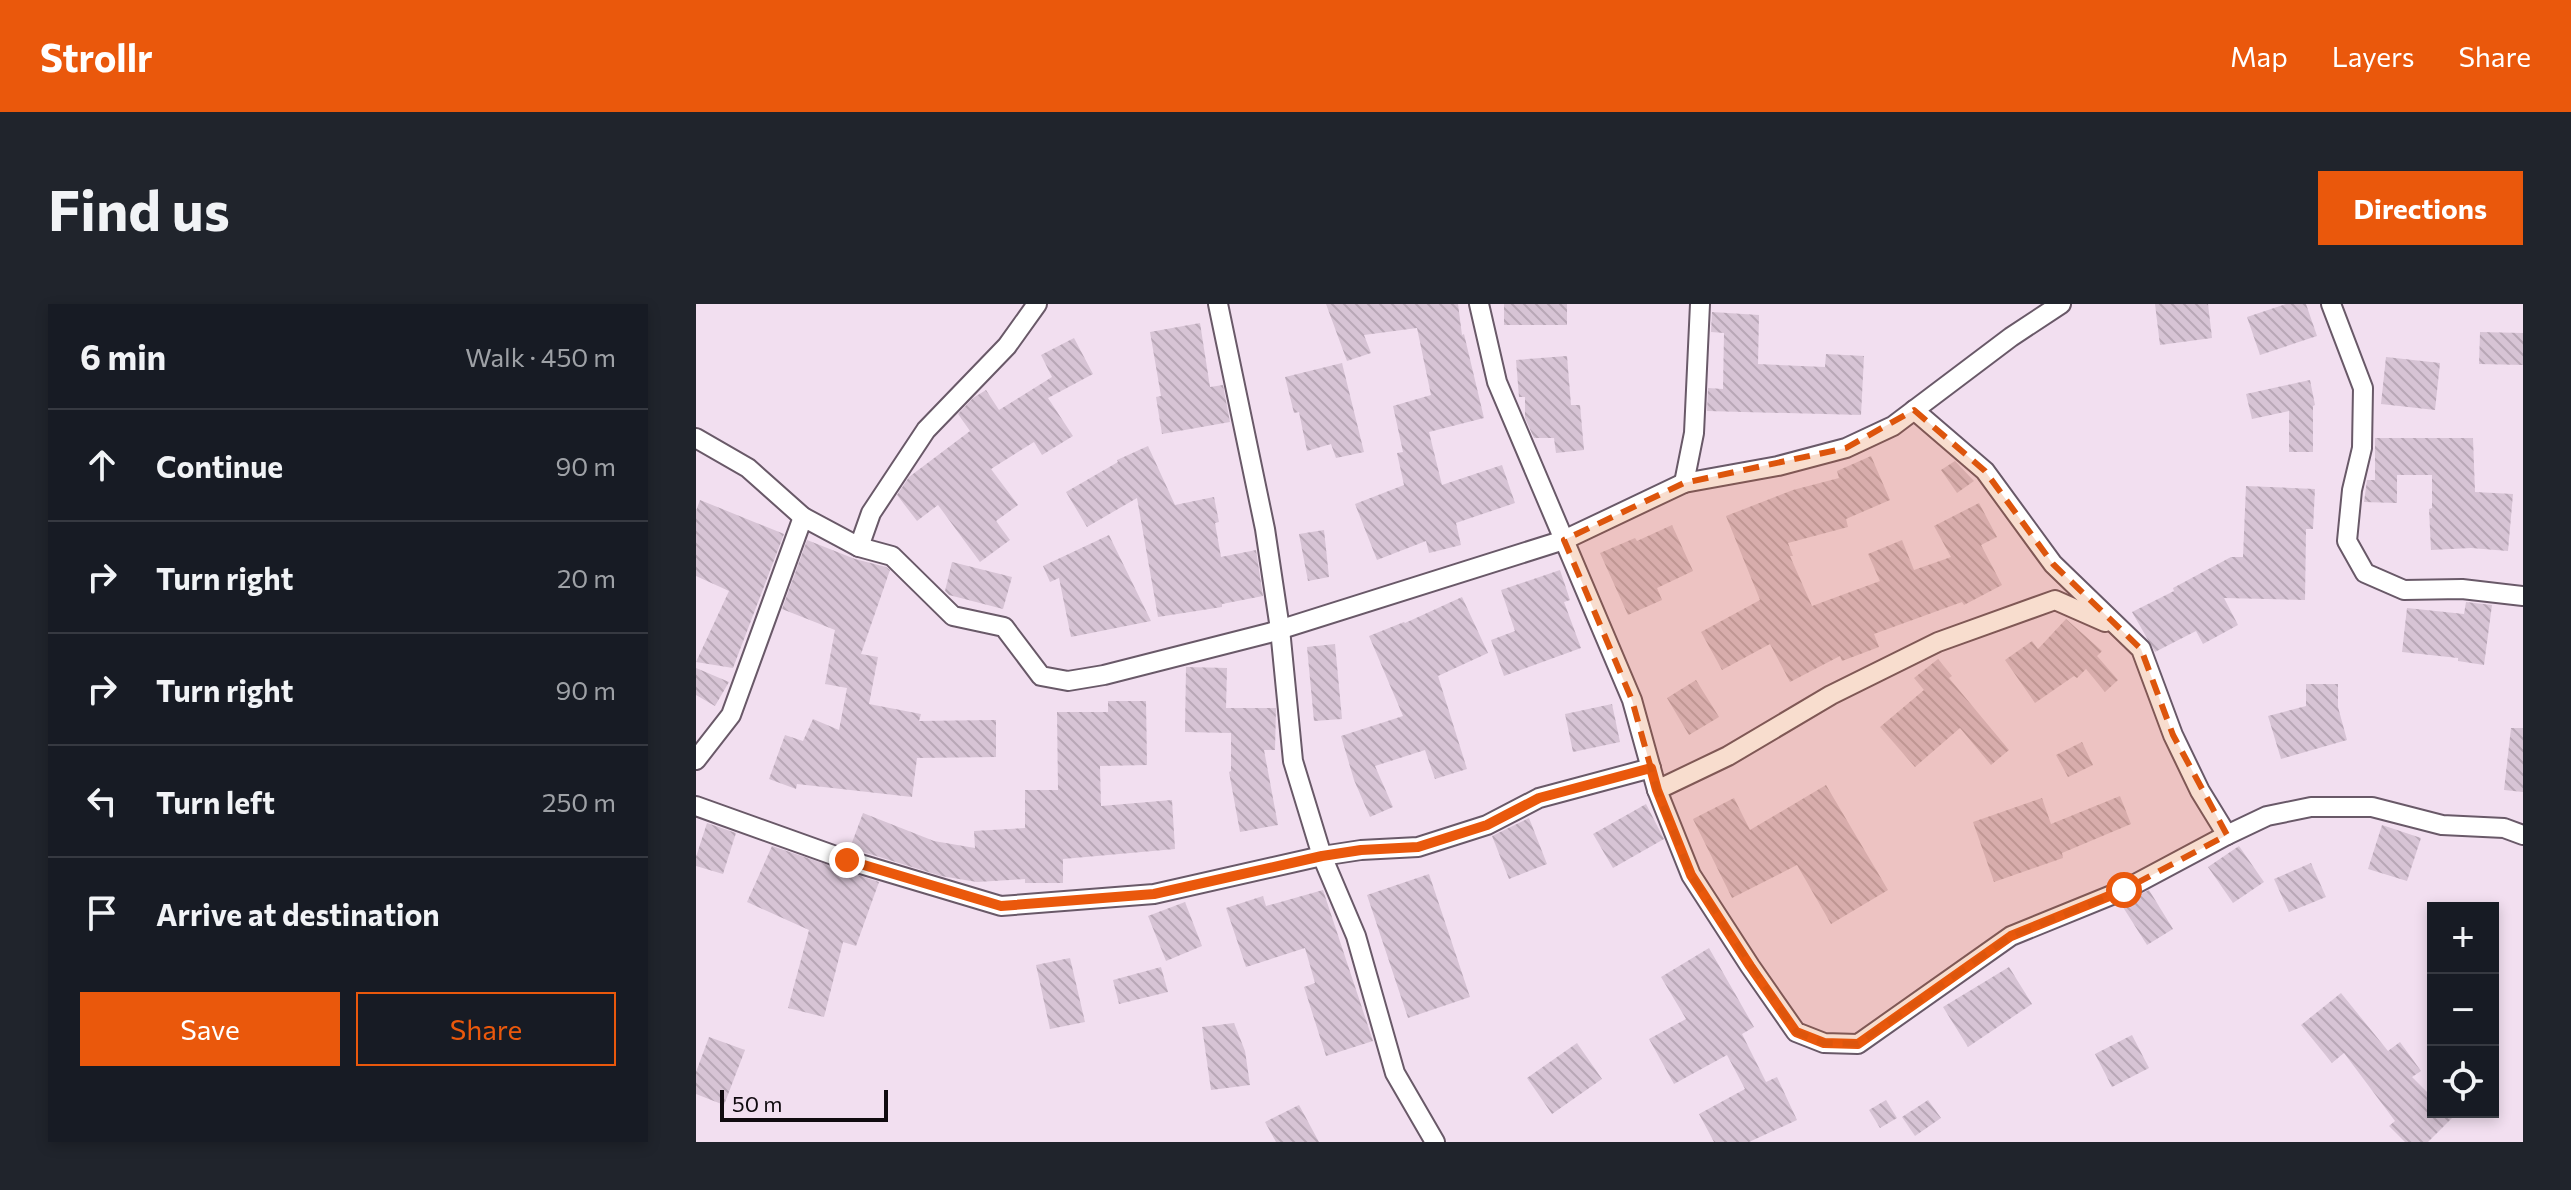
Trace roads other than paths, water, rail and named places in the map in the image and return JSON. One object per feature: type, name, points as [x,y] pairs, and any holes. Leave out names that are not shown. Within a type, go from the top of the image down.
[{"type":"street","points":[[859,547],[871,513],[926,430],[1007,346],[1037,304]]},
{"type":"street","points":[[1218,304],[1265,529],[1280,629],[1293,761],[1322,856],[1356,936],[1395,1073],[1435,1142]]},
{"type":"street","points":[[1479,304],[1497,382],[1632,700],[1657,790],[1691,875],[1796,1032],[1824,1043],[1858,1044],[2011,936],[2124,890],[2267,816],[2311,807],[2372,807],[2442,825],[2504,828],[2523,835]]},
{"type":"street","points":[[1684,483],[1694,433],[1700,304]]},
{"type":"street","points":[[696,438],[748,468],[803,517],[859,547],[892,556],[953,616],[1004,627],[1041,676],[1068,681],[1104,675],[1280,629],[1564,540],[1684,483],[1778,466],[1846,448],[1893,426],[2011,337],[2061,304]]},
{"type":"street","points":[[2331,304],[2363,388],[2362,448],[2352,490],[2347,541],[2365,573],[2404,590],[2462,589],[2523,596]]},
{"type":"street","points":[[1914,410],[1985,471],[2053,564],[2141,649],[2173,735],[2200,791],[2227,835]]},
{"type":"street","points":[[696,760],[731,715],[803,517]]},
{"type":"street","points":[[1657,790],[1728,756],[1831,695],[1938,642],[2055,600],[2114,626]]},
{"type":"street","points":[[696,806],[847,860],[1001,906],[1154,894],[1322,856],[1418,847],[1487,825],[1539,798],[1651,768]]}]
